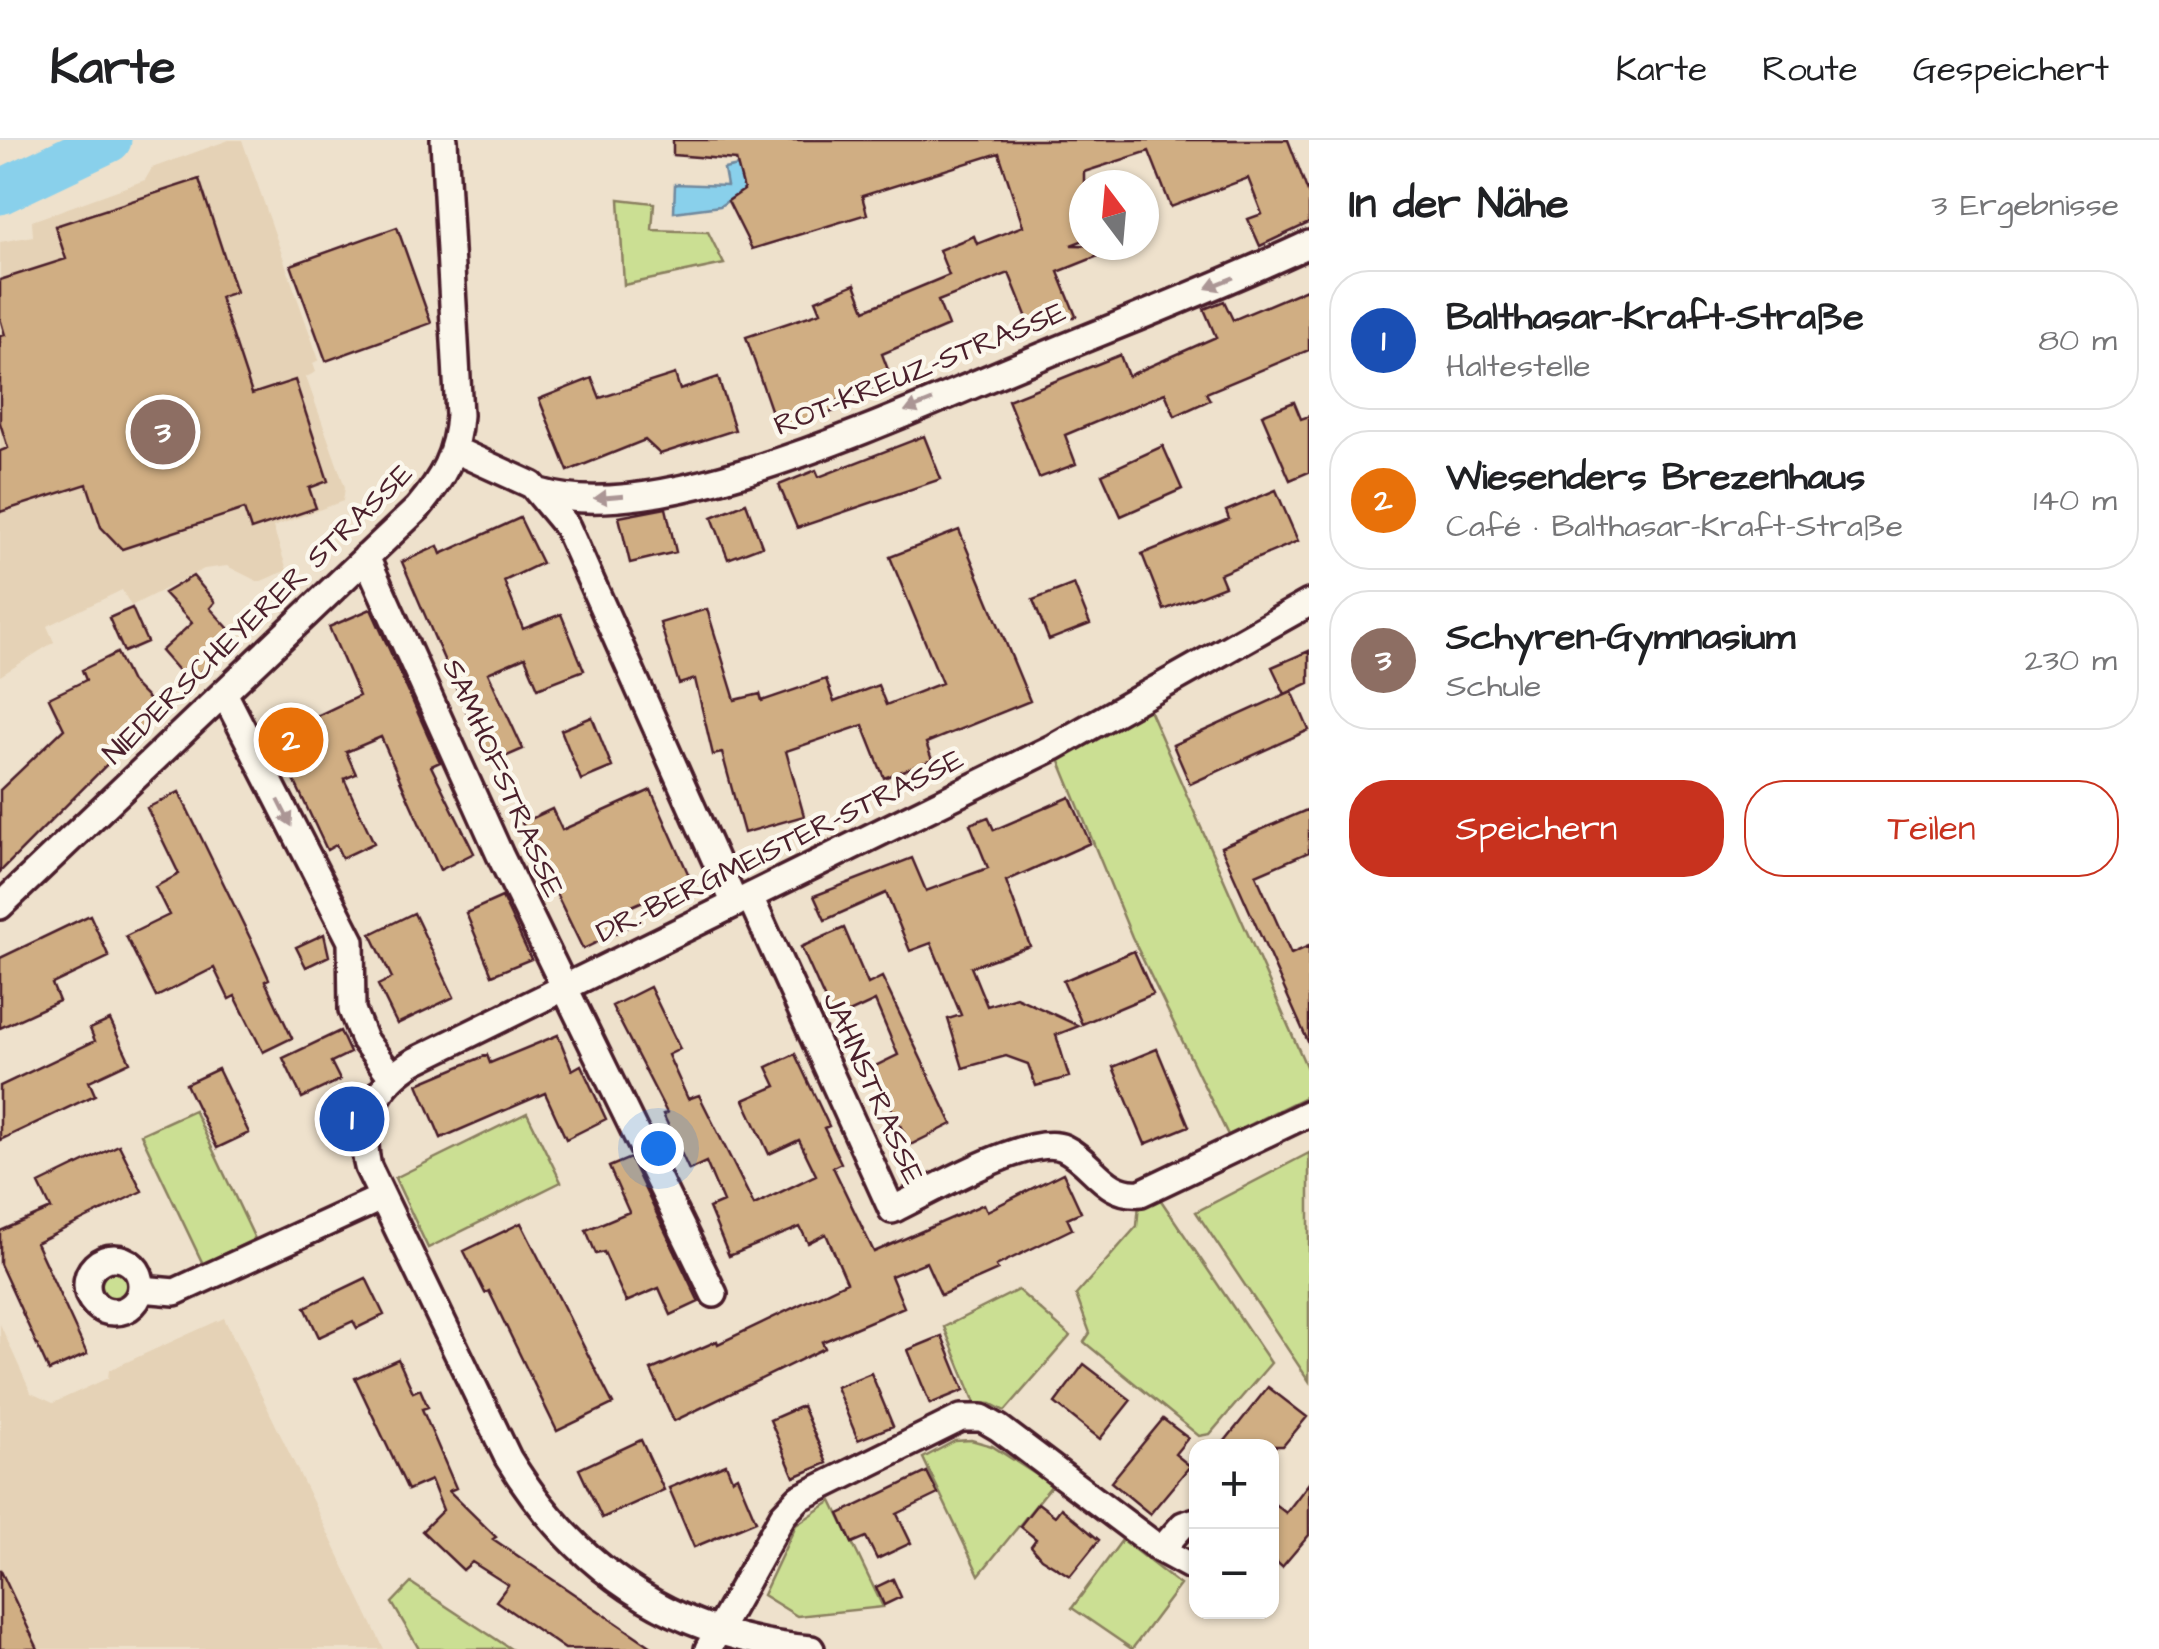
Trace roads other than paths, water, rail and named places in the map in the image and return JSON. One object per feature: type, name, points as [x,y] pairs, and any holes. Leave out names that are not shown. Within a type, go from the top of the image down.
[{"type":"street","name":"NIEDERSCHEYERER STRASSE","points":[[0,906],[418,508],[440,480],[455,450],[459,396],[444,140]]},
{"type":"street","name":"ROT-KREUZ-STRASSE","points":[[540,492],[576,498],[628,495],[761,468],[1309,244]]},
{"type":"street","name":"JAHNSTRASSE","points":[[455,450],[540,492],[574,540],[892,1210],[1003,1158],[1046,1144],[1065,1149],[1114,1190],[1141,1193],[1309,1113]]},
{"type":"street","name":"SAMHOFSTRASSE","points":[[366,558],[500,855],[714,1294]]},
{"type":"street","name":"DR.-BERGMEISTER-STRASSE","points":[[392,1077],[428,1054],[1054,747],[1309,602]]},
{"type":"street","points":[[224,695],[352,942],[352,1010],[364,1040],[392,1077],[377,1097],[365,1134],[368,1167],[508,1458],[536,1504],[579,1552],[634,1594],[714,1640],[811,1649]]},
{"type":"street","points":[[141,1289],[175,1292],[381,1198]]},
{"type":"street","points":[[714,1640],[783,1514],[799,1498],[960,1418],[982,1418],[999,1428],[1161,1550],[1189,1566]]},
{"type":"street","points":[[1161,1550],[1189,1523]]},
{"type":"water","points":[[738,166],[744,190],[720,206],[674,212],[675,184],[727,186],[724,169]]},
{"type":"waterway","points":[[0,192],[109,140]]},
{"type":"place","name":"Schyren-Gymnasium","points":[[163,432]]},
{"type":"place","name":"Wiesenders Brezenhaus","points":[[291,740]]},
{"type":"place","name":"Balthasar-Kraft-Straße","points":[[352,1119]]}]
